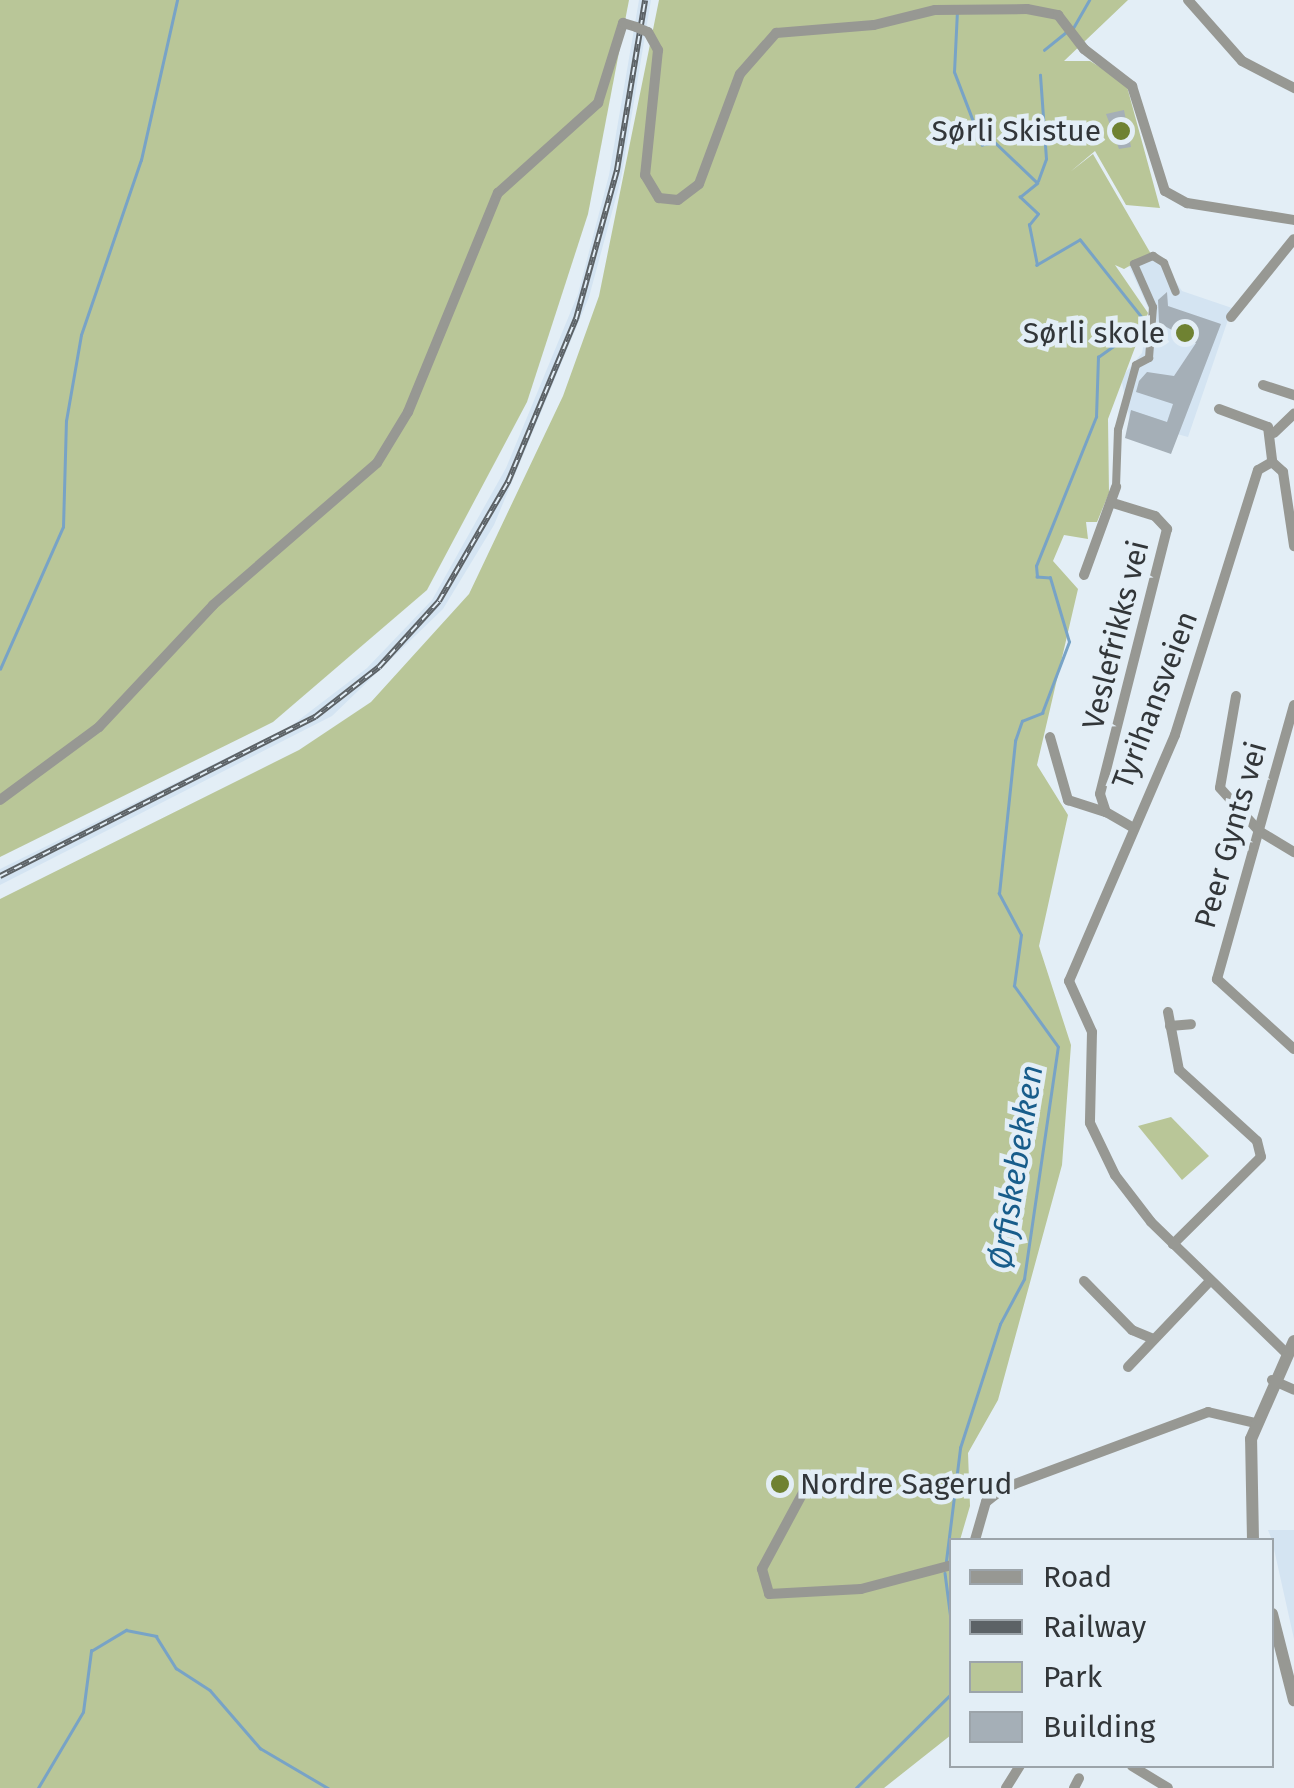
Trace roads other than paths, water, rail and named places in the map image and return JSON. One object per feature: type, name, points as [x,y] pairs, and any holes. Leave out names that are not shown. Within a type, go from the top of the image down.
[{"type":"street","points":[[1188,0],[1242,61],[1294,88]]},
{"type":"street","points":[[0,800],[90,735],[213,606],[377,463],[408,412],[498,193],[598,103],[623,23],[648,32],[658,50],[645,175],[659,198],[678,200],[708,170],[740,74],[776,33],[874,25],[954,8],[1044,10],[1132,86],[1165,191],[1187,203],[1294,220]]},
{"type":"street","points":[[1232,317],[1294,239]]},
{"type":"street","points":[[1116,487],[1118,430],[1136,365],[1149,358],[1153,307],[1134,264],[1147,256],[1164,262],[1176,292]]},
{"type":"street","points":[[1264,385],[1294,395]]},
{"type":"street","points":[[1219,410],[1274,434]]},
{"type":"street","points":[[1294,414],[1274,434],[1272,462],[1282,472],[1294,546]]},
{"type":"street","name":"Tyrihansveien","points":[[1173,1244],[1115,1175],[1090,1123],[1093,1046],[1069,981],[1074,956],[1175,735],[1258,470],[1272,462]]},
{"type":"street","name":"Veslefrikks vei","points":[[1084,575],[1116,487]]},
{"type":"street","name":"Veslefrikks vei","points":[[1106,812],[1100,794],[1166,528],[1155,516],[1113,503]]},
{"type":"street","points":[[1236,696],[1220,788],[1259,831],[1294,852]]},
{"type":"street","name":"Peer Gynts vei","points":[[1294,705],[1217,979],[1294,1048]]},
{"type":"street","name":"Veslefrikks vei","points":[[1050,737],[1068,800],[1106,812],[1132,827]]},
{"type":"street","points":[[1168,1012],[1179,1070],[1257,1141],[1261,1157],[1173,1244],[1290,1347],[1271,1380],[1256,1423],[1247,1474],[1254,1538]]},
{"type":"street","points":[[1170,1026],[1191,1024]]},
{"type":"street","points":[[1128,1367],[1150,1338],[1210,1280]]},
{"type":"street","points":[[1084,1281],[1132,1330],[1150,1338]]},
{"type":"street","points":[[1271,1380],[1294,1390]]},
{"type":"street","points":[[976,1538],[988,1498],[1208,1412],[1256,1423]]},
{"type":"street","points":[[804,1489],[762,1569],[769,1594],[861,1590],[949,1566]]},
{"type":"street","points":[[1274,1622],[1294,1700]]},
{"type":"street","points":[[1135,1768],[1168,1788]]},
{"type":"waterway","points":[[0,669],[63,527],[66,421],[81,335],[141,160],[177,0]]},
{"type":"waterway","points":[[1073,28],[1089,0]]},
{"type":"waterway","name":"Ørfiskebekken","points":[[946,1561],[960,1448],[1000,1324],[1024,1279],[1058,1047],[1014,986],[1021,935],[999,894],[1015,741],[1022,721],[1042,713],[1069,642],[1050,578],[1037,577],[1036,566],[1096,417],[1098,357],[1146,323],[1080,240],[1037,265],[1029,225],[1038,214],[1020,197],[1037,183],[995,143],[982,145],[954,72],[957,11]]},
{"type":"waterway","points":[[1044,50],[1066,32]]},
{"type":"waterway","points":[[1038,181],[1046,159],[1040,75]]},
{"type":"waterway","name":"Ørfiskebekken","points":[[945,1573],[949,1604]]},
{"type":"waterway","points":[[38,1788],[83,1712],[91,1651],[126,1630],[156,1636],[176,1668],[210,1690],[260,1748],[328,1788]]},
{"type":"waterway","name":"Ørfiskebekken","points":[[856,1788],[949,1696]]},
{"type":"railway","points":[[0,876],[315,717],[379,667],[439,601],[508,482],[576,319],[617,170],[645,0]]},
{"type":"place","name":"Sørli Skistue","points":[[1121,131]]},
{"type":"place","name":"Sørli skole","points":[[1185,333]]},
{"type":"place","name":"Nordre Sagerud","points":[[780,1484]]}]
